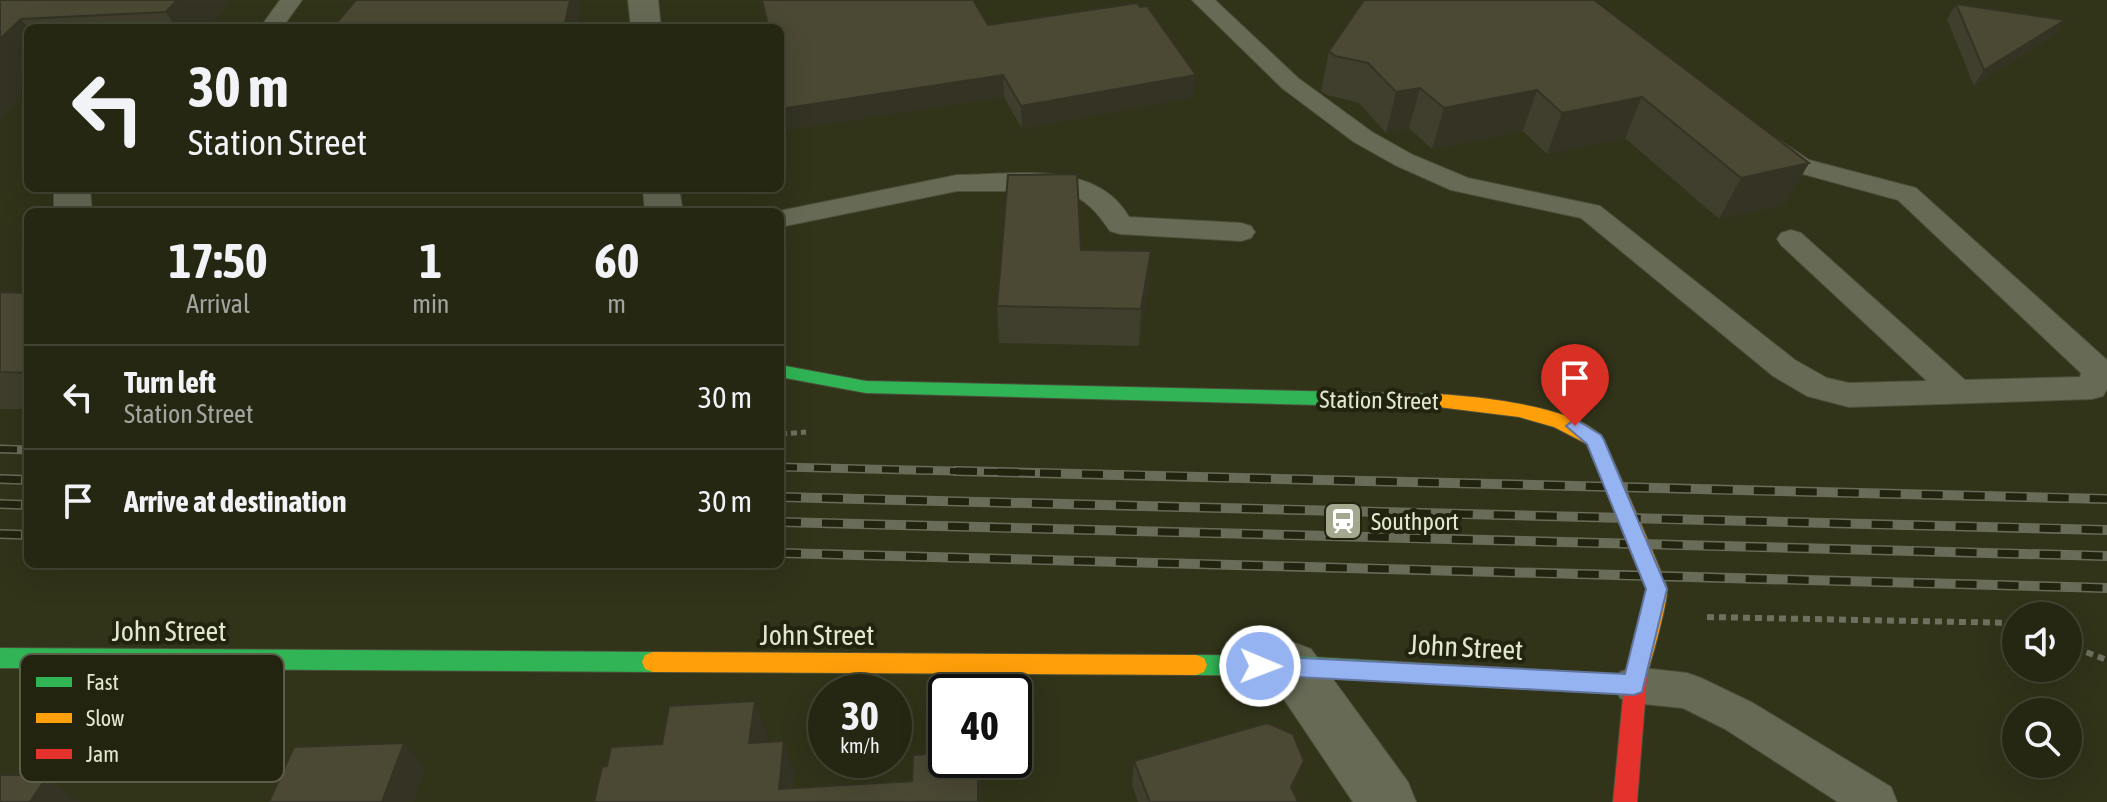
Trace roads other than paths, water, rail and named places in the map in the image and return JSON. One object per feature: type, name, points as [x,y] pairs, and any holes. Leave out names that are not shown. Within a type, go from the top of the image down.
[{"type":"street","points":[[643,0],[646,24]]},
{"type":"street","name":"Station Street","points":[[784,372],[866,387],[1474,402],[1575,426],[1594,440],[1657,589],[1634,685],[1625,802]]},
{"type":"street","name":"John Street","points":[[0,658],[20,658]]},
{"type":"street","name":"John Street","points":[[284,660],[1292,666],[1634,685]]},
{"type":"street","points":[[1292,666],[1387,802]]},
{"type":"lane","points":[[274,24],[291,0]]},
{"type":"lane","points":[[1203,0],[1290,83],[1363,137],[1404,160],[1460,184],[1590,212],[1784,368],[1818,388],[1849,395],[2092,388],[2098,370],[1907,194],[1856,178],[1801,166],[1748,131]]},
{"type":"lane","points":[[784,218],[957,183],[1067,183],[1089,191],[1111,209],[1120,225],[1241,232]]},
{"type":"lane","points":[[1791,239],[1958,392]]},
{"type":"lane","points":[[1634,685],[1687,691],[1739,716],[1876,802]]},
{"type":"railway","points":[[0,449],[24,450]]},
{"type":"railway","points":[[784,467],[1023,473]]},
{"type":"railway","points":[[956,471],[1023,473]]},
{"type":"railway","points":[[1023,473],[1039,473]]},
{"type":"railway","points":[[1023,473],[2107,499]]},
{"type":"railway","points":[[0,479],[24,480]]},
{"type":"railway","points":[[784,497],[2107,530]]},
{"type":"railway","points":[[0,504],[24,505]]},
{"type":"railway","points":[[784,522],[2107,556]]},
{"type":"railway","points":[[0,534],[24,535]]},
{"type":"railway","points":[[784,553],[2107,588]]},
{"type":"place","name":"Southport","points":[[1343,521]]}]
